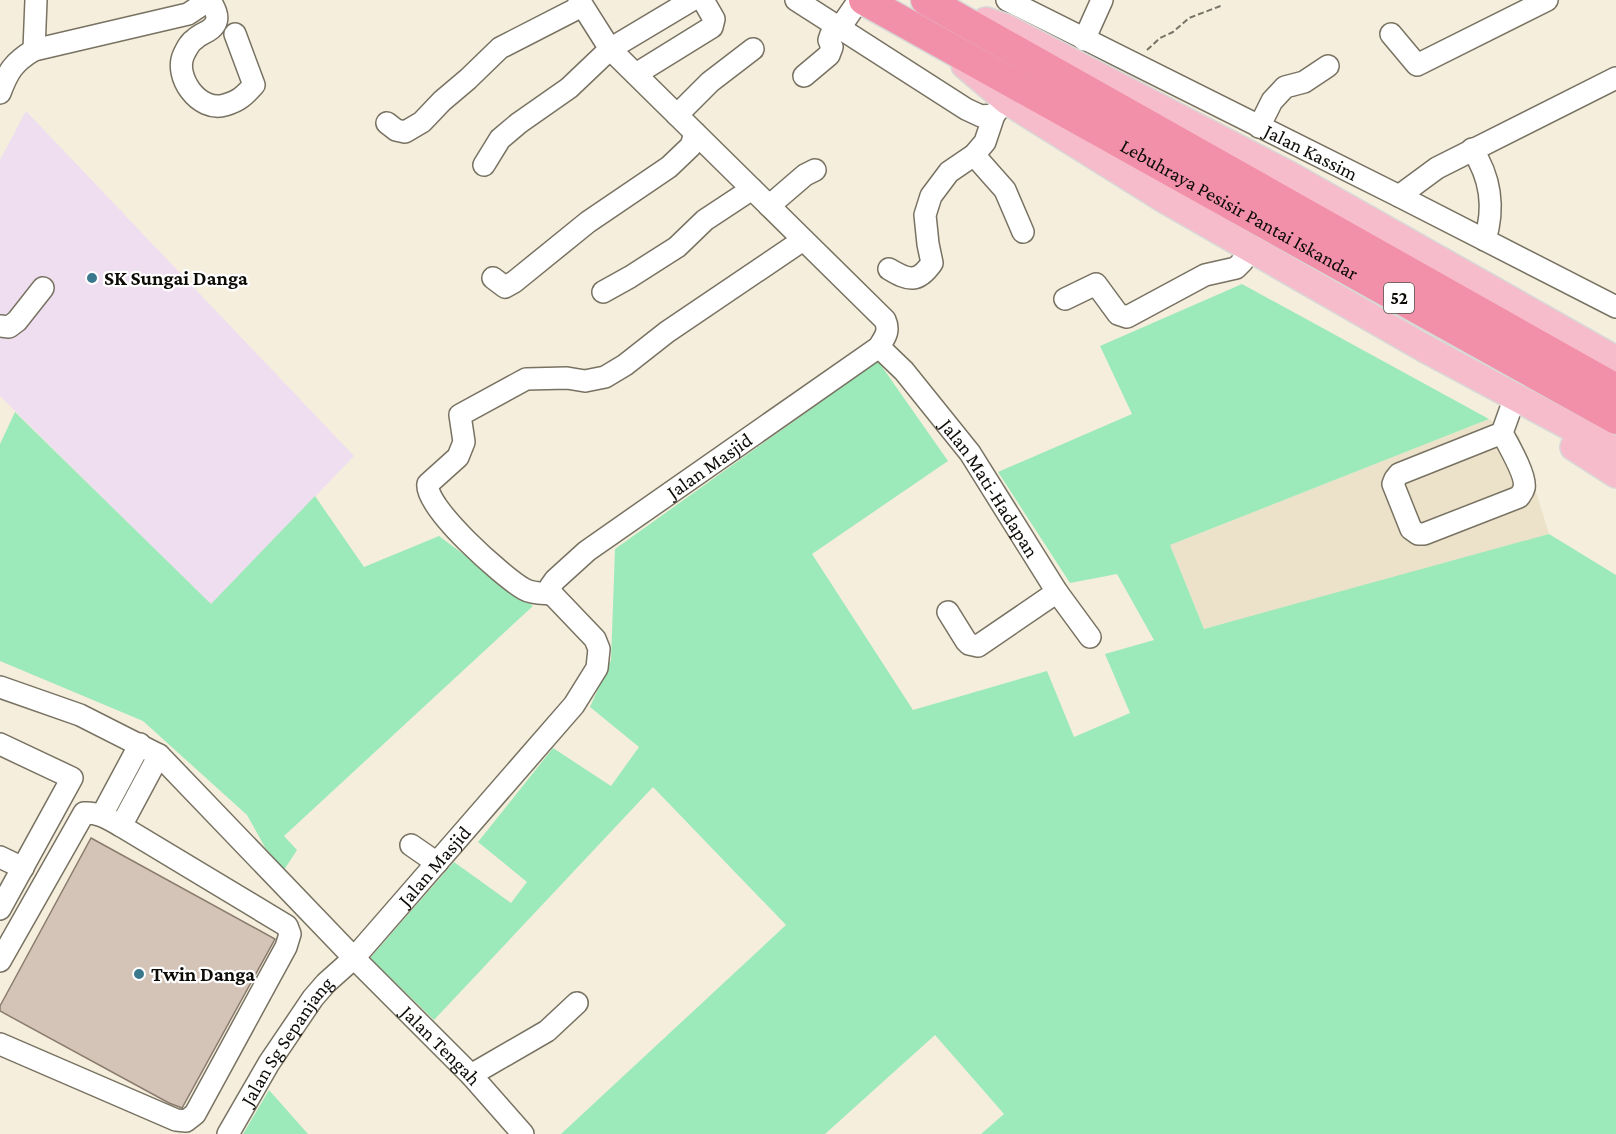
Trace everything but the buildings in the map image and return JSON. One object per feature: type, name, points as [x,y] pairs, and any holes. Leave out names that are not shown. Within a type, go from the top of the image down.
[{"type":"highway","name":"Lebuhraya Pesisir Pantai Iskandar","points":[[864,0],[942,44],[1188,163],[1616,389]]},
{"type":"highway","name":"Lebuhraya Pesisir Pantai Iskandar","points":[[926,0],[1188,163],[1616,419]]},
{"type":"main road","points":[[932,0],[1006,28],[1289,175],[1616,360]]},
{"type":"main road","points":[[942,44],[1000,107],[1424,348],[1616,451]]},
{"type":"main road","points":[[1424,348],[1506,421],[1616,474]]},
{"type":"street","points":[[34,50],[36,0]]},
{"type":"street","points":[[0,93],[7,73],[20,58],[34,50],[188,14],[209,0],[217,14],[216,22],[209,31],[192,41],[183,56],[182,75],[197,99],[220,106],[240,100],[254,85],[235,34]]},
{"type":"street","points":[[484,165],[501,139],[519,123],[569,88],[610,49],[692,0]]},
{"type":"street","points":[[636,74],[712,27],[714,19],[703,0]]},
{"type":"street","points":[[796,0],[966,109],[981,116],[1000,107]]},
{"type":"street","points":[[804,76],[830,55],[832,47],[830,37],[839,29],[859,0]]},
{"type":"street","name":"Jalan Kassim","points":[[1006,0],[1616,307]]},
{"type":"street","points":[[1084,40],[1102,0]]},
{"type":"street","points":[[1391,34],[1417,65],[1547,0]]},
{"type":"street","points":[[387,123],[396,130],[405,132],[422,122],[500,48],[580,3],[610,49],[885,320],[888,327],[887,333],[879,347]]},
{"type":"street","points":[[677,114],[714,91],[753,50]]},
{"type":"street","points":[[1259,127],[1272,101],[1285,87],[1304,82],[1328,66]]},
{"type":"street","points":[[1399,196],[1437,168],[1616,78]]},
{"type":"street","points":[[889,269],[902,277],[915,279],[925,273],[932,263],[925,215],[931,196],[949,172],[974,154],[985,142],[1000,107]]},
{"type":"street","points":[[493,278],[505,287],[514,282],[588,222],[669,167],[691,146],[695,133]]},
{"type":"street","points":[[1289,175],[1303,149]]},
{"type":"street","points":[[1472,149],[1482,165],[1490,196],[1491,220],[1485,240]]},
{"type":"street","points":[[974,154],[1005,190],[1023,232]]},
{"type":"street","points":[[769,206],[805,175],[815,170]]},
{"type":"street","points":[[603,292],[630,278],[677,247],[705,220],[752,189]]},
{"type":"street","points":[[552,594],[524,590],[478,550],[440,513],[430,499],[428,484],[458,457],[464,442],[460,415],[526,379],[567,378],[585,381],[605,377],[803,240]]},
{"type":"street","points":[[1065,298],[1096,284],[1118,314],[1133,316],[1204,275],[1236,268],[1251,248]]},
{"type":"street","points":[[0,326],[9,327],[17,321],[43,288]]},
{"type":"street","name":"Jalan Mati-Hadapan","points":[[879,347],[904,371],[970,453],[1057,592],[1089,637]]},
{"type":"street","name":"Jalan Masjid","points":[[354,958],[574,705],[597,668],[600,649],[595,639],[552,594],[550,586],[555,580],[587,551],[879,347]]},
{"type":"street","points":[[1506,421],[1510,448],[1524,479],[1524,488],[1519,497],[1424,534],[1418,534],[1411,528],[1393,484],[1395,478],[1506,421]]},
{"type":"street","points":[[948,612],[966,641],[978,646],[1057,592]]},
{"type":"street","name":"Jalan Tengah","points":[[0,687],[80,715],[159,755],[354,958],[471,1075],[523,1134]]},
{"type":"street","points":[[0,744],[72,778],[0,909]]},
{"type":"street","points":[[102,815],[140,744]]},
{"type":"street","points":[[121,826],[159,755]]},
{"type":"street","points":[[0,961],[84,813],[102,815],[121,826],[287,926],[290,934],[286,947],[195,1114],[186,1121],[176,1120],[0,1044]]},
{"type":"street","points":[[411,845],[437,863]]},
{"type":"street","points":[[0,857],[23,868]]},
{"type":"street","name":"Jalan Sg Sepanjang","points":[[228,1134],[269,1062],[313,998],[354,958]]},
{"type":"street","points":[[471,1075],[547,1031],[577,1003]]},
{"type":"path","points":[[1143,68],[1147,49],[1160,38],[1173,32],[1189,18],[1223,5]]},
{"type":"shaded area","name":"SK Sungai Danga","points":[[26,111],[354,456],[211,605],[0,396],[0,160]]},
{"type":"shaded area","points":[[1489,419],[1519,436],[1549,534],[1420,576],[1204,629],[1170,545]]},
{"type":"green space","points":[[1242,284],[1489,419],[1170,545],[1204,629],[1549,534],[1616,575],[1616,1134],[981,1134],[1004,1114],[935,1035],[825,1134],[561,1134],[786,925],[653,787],[434,1020],[370,958],[454,862],[511,903],[527,882],[478,842],[553,748],[611,786],[639,747],[590,707],[611,660],[615,549],[878,361],[948,461],[812,554],[913,710],[1047,671],[1074,737],[1130,713],[1105,654],[1154,640],[1117,574],[1070,583],[998,472],[1132,414],[1100,346]]},
{"type":"green space","points":[[15,412],[211,604],[315,496],[364,567],[439,536],[533,606],[284,836],[297,850],[284,870],[266,849],[247,815],[143,721],[0,661],[0,444]]},
{"type":"green space","points":[[269,1090],[308,1134],[243,1134]]},
{"type":"place","name":"SK Sungai Danga","points":[[92,278]]},
{"type":"place","name":"Twin Danga","points":[[139,974]]}]
